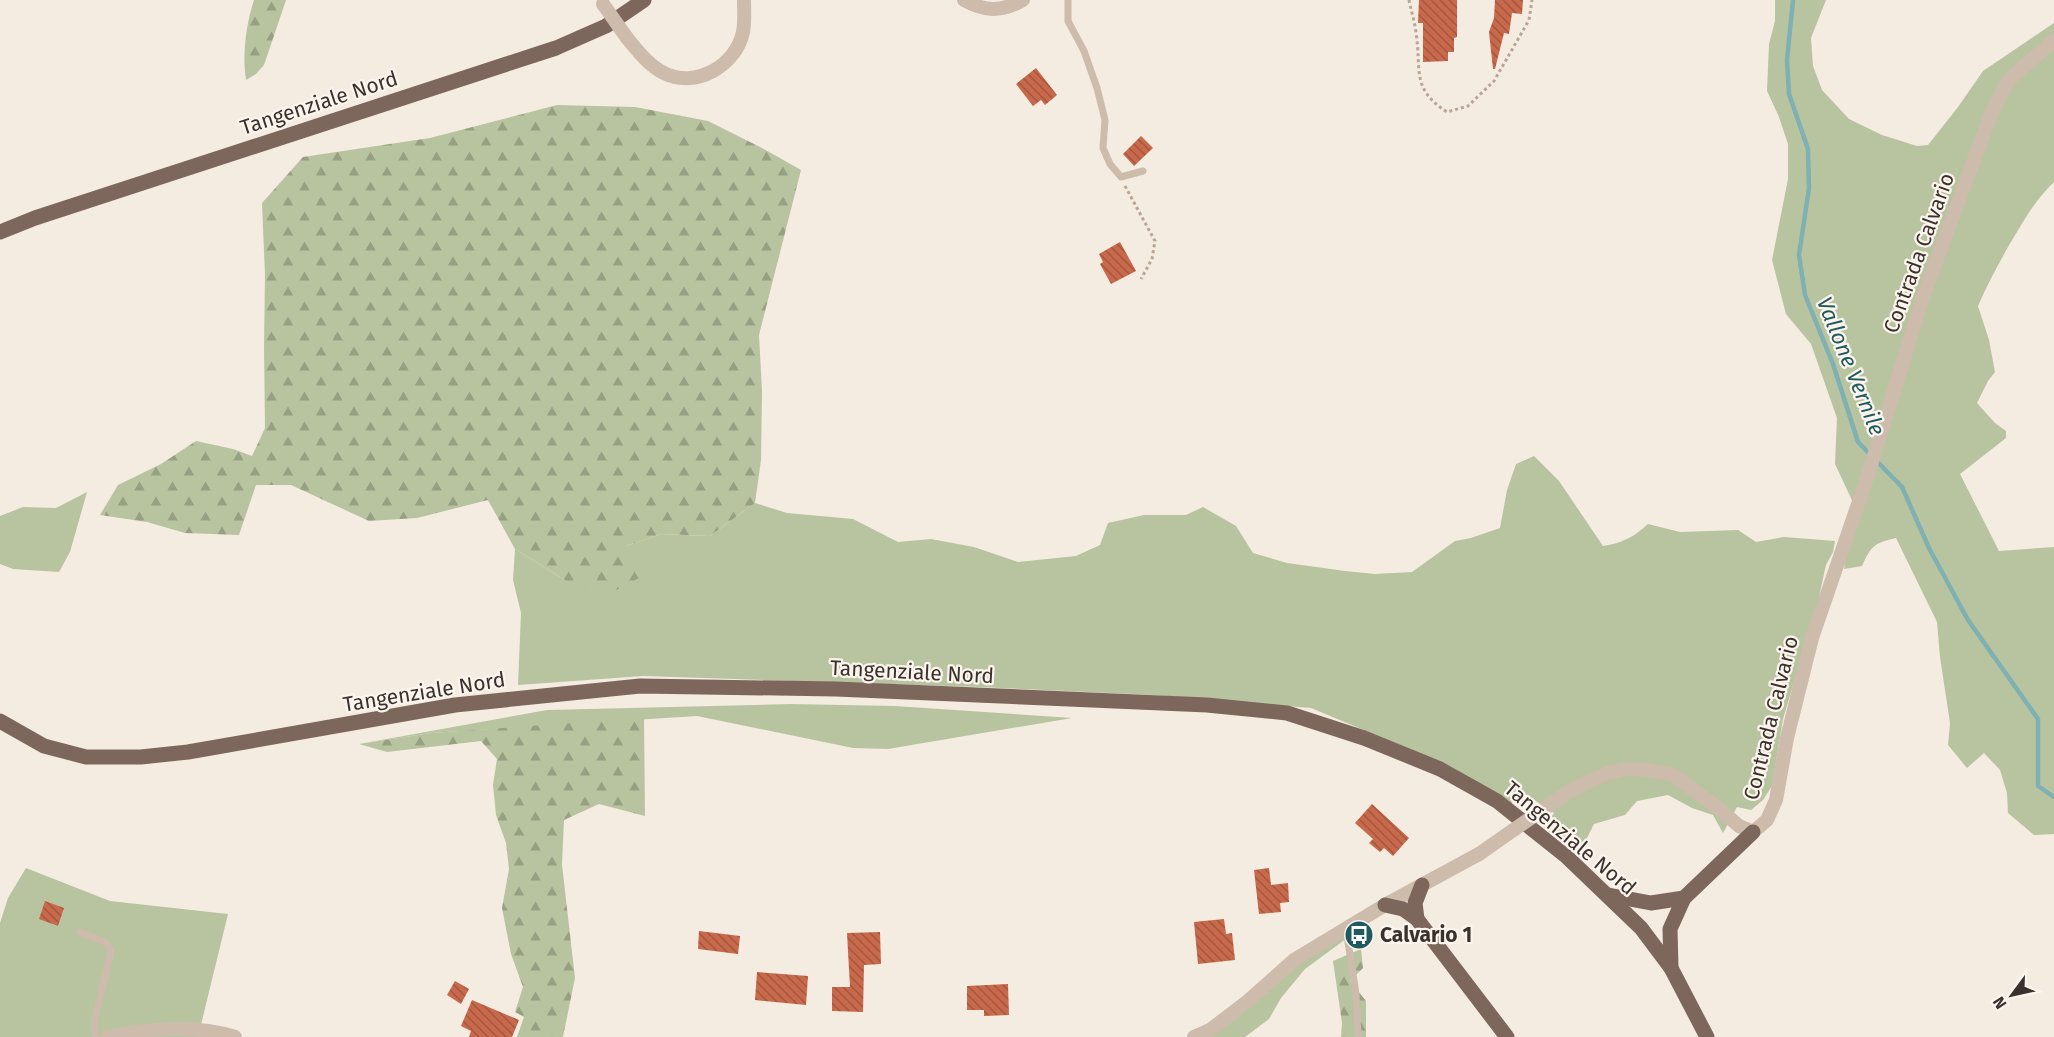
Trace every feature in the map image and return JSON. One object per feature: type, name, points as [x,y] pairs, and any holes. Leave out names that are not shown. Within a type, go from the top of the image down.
[{"type":"main road","name":"Tangenziale Nord","points":[[0,232],[35,218],[556,48],[606,26],[644,0]]},
{"type":"main road","name":"Tangenziale Nord","points":[[0,721],[44,746],[86,757],[141,757],[188,752],[455,705],[640,686],[836,689],[1207,705],[1287,713],[1364,738],[1450,774],[1497,801],[1566,857],[1641,928],[1671,968],[1707,1037]]},
{"type":"main road","points":[[1671,968],[1670,929],[1684,897],[1753,832]]},
{"type":"main road","points":[[1417,919],[1415,903],[1422,885]]},
{"type":"main road","points":[[1608,896],[1651,903],[1684,897]]},
{"type":"main road","points":[[1385,905],[1403,909],[1417,919],[1507,1037]]},
{"type":"street","points":[[602,2],[627,38],[649,63],[664,73],[680,78],[704,75],[724,64],[735,51],[743,34],[744,0]]},
{"type":"street","points":[[964,0],[981,8],[995,9],[1009,8],[1023,0]]},
{"type":"street","name":"Contrada Calvario","points":[[1194,1037],[1210,1030],[1248,1001],[1293,960],[1385,905],[1479,854],[1568,792],[1606,773],[1626,769],[1649,770],[1673,775],[1739,826],[1753,832],[1767,820],[1776,800],[1787,738],[1812,638],[1866,481],[1924,294],[1991,114],[2008,81],[2054,40]]},
{"type":"street","points":[[107,1037],[136,1031],[215,1030],[236,1037]]},
{"type":"lane","points":[[1068,0],[1068,21],[1084,51],[1106,120],[1103,148],[1110,164],[1121,177],[1143,171]]},
{"type":"lane","points":[[1345,928],[1356,994],[1358,1037]]},
{"type":"lane","points":[[80,932],[105,942],[111,951],[94,1023],[96,1037]]},
{"type":"path","points":[[1409,0],[1417,34],[1417,67],[1422,86],[1432,102],[1447,112],[1468,106],[1494,81],[1529,20],[1532,0]]},
{"type":"path","points":[[1121,177],[1155,241],[1152,259],[1141,279]]},
{"type":"green space","points":[[254,0],[286,0],[264,65],[246,80],[244,60],[246,40]]},
{"type":"green space","points":[[1775,0],[1826,0],[1811,38],[1813,66],[1822,90],[1849,119],[1882,135],[1917,146],[1928,145],[1983,71],[2054,23],[2054,182],[2023,221],[1978,306],[1989,340],[1995,372],[1977,403],[1995,423],[2006,431],[2006,438],[1960,474],[1999,551],[2054,547],[2054,834],[2034,835],[2008,813],[2007,793],[2000,770],[1984,753],[1967,768],[1948,745],[1950,723],[1937,622],[1896,538],[1874,546],[1862,566],[1844,569],[1849,539],[1858,513],[1835,464],[1837,418],[1811,344],[1786,314],[1772,260],[1788,179],[1788,144],[1767,91],[1769,44],[1775,21]]},
{"type":"green space","points":[[557,105],[635,107],[708,121],[801,170],[759,335],[762,391],[761,460],[755,503],[710,536],[661,534],[626,546],[639,578],[607,595],[565,580],[515,549],[488,500],[417,518],[369,521],[291,485],[256,485],[239,535],[185,533],[147,522],[100,515],[118,485],[161,464],[196,441],[233,449],[252,456],[265,428],[265,275],[262,203],[303,157],[430,138]]},
{"type":"green space","points":[[1534,456],[1559,481],[1603,546],[1627,539],[1648,524],[1680,532],[1738,530],[1756,542],[1784,537],[1835,541],[1833,552],[1826,565],[1817,606],[1783,719],[1772,786],[1763,800],[1751,810],[1737,807],[1723,833],[1713,815],[1692,808],[1668,795],[1637,801],[1625,815],[1594,824],[1579,854],[1544,828],[1554,813],[1522,792],[1511,804],[1452,767],[1311,708],[1153,695],[643,676],[518,685],[521,613],[513,580],[515,549],[565,580],[626,546],[661,534],[710,536],[755,503],[787,513],[853,519],[898,542],[931,539],[974,547],[1018,562],[1076,556],[1100,545],[1108,523],[1144,515],[1186,515],[1203,507],[1236,526],[1253,553],[1287,563],[1345,571],[1375,574],[1412,572],[1455,541],[1500,528],[1507,490],[1516,464]]},
{"type":"green space","points":[[87,492],[70,552],[59,572],[13,569],[0,564],[0,516],[23,507],[56,508]]},
{"type":"green space","points":[[790,704],[895,706],[1072,718],[888,749],[853,748],[697,716],[431,733],[359,744],[547,710]]},
{"type":"green space","points":[[644,718],[645,816],[599,804],[564,820],[562,865],[575,978],[563,1037],[517,1037],[524,1017],[515,1012],[523,987],[511,954],[502,908],[509,869],[506,843],[496,815],[493,785],[497,759],[481,741],[387,752],[359,744],[431,733]]},
{"type":"green space","points":[[26,868],[110,901],[228,914],[198,1037],[0,1037],[0,923],[8,898]]},
{"type":"green space","points":[[1351,928],[1354,933],[1305,969],[1281,998],[1269,1019],[1245,1037],[1203,1037],[1291,968]]},
{"type":"green space","points":[[1361,949],[1363,968],[1350,981],[1366,1001],[1366,1037],[1341,1037],[1342,1023],[1333,961]]},
{"type":"building","points":[[1419,0],[1457,0],[1457,37],[1454,38],[1454,52],[1448,52],[1448,61],[1423,62],[1423,23],[1418,23]]},
{"type":"building","points":[[1495,0],[1523,0],[1522,14],[1512,13],[1509,34],[1504,33],[1495,69],[1493,69],[1489,32],[1494,18]]},
{"type":"building","points":[[1036,68],[1057,95],[1045,105],[1041,100],[1033,106],[1016,84]]},
{"type":"building","points":[[1141,136],[1153,148],[1134,166],[1123,154]]},
{"type":"building","points":[[1120,242],[1136,271],[1111,284],[1100,264],[1103,262],[1099,254]]},
{"type":"building","points":[[1372,804],[1409,838],[1393,856],[1384,848],[1380,852],[1369,843],[1373,839],[1355,823]]},
{"type":"building","points":[[1269,868],[1271,885],[1288,883],[1289,902],[1280,903],[1281,912],[1259,914],[1254,870]]},
{"type":"building","points":[[45,901],[64,908],[58,926],[39,919]]},
{"type":"building","points":[[1224,919],[1226,934],[1232,933],[1235,960],[1198,964],[1194,922]]},
{"type":"building","points":[[699,931],[740,936],[738,954],[698,949]]},
{"type":"building","points":[[880,932],[881,964],[864,965],[863,1012],[832,1011],[832,987],[850,987],[847,933]]},
{"type":"building","points":[[757,972],[808,976],[806,1005],[755,1000]]},
{"type":"building","points":[[455,981],[469,989],[461,1004],[447,995]]},
{"type":"building","points":[[1008,984],[1009,1015],[984,1016],[984,1010],[967,1010],[967,986]]},
{"type":"building","points":[[472,1000],[519,1020],[512,1037],[469,1037],[471,1031],[461,1026]]},
{"type":"waterway","name":"Vallone Vernile","points":[[1793,0],[1787,60],[1789,94],[1808,149],[1809,188],[1799,255],[1805,295],[1833,364],[1858,442],[1902,487],[1929,548],[1968,620],[2038,719],[2038,786],[2054,797]]},
{"type":"place","name":"Calvario 1","points":[[1359,935]]}]
